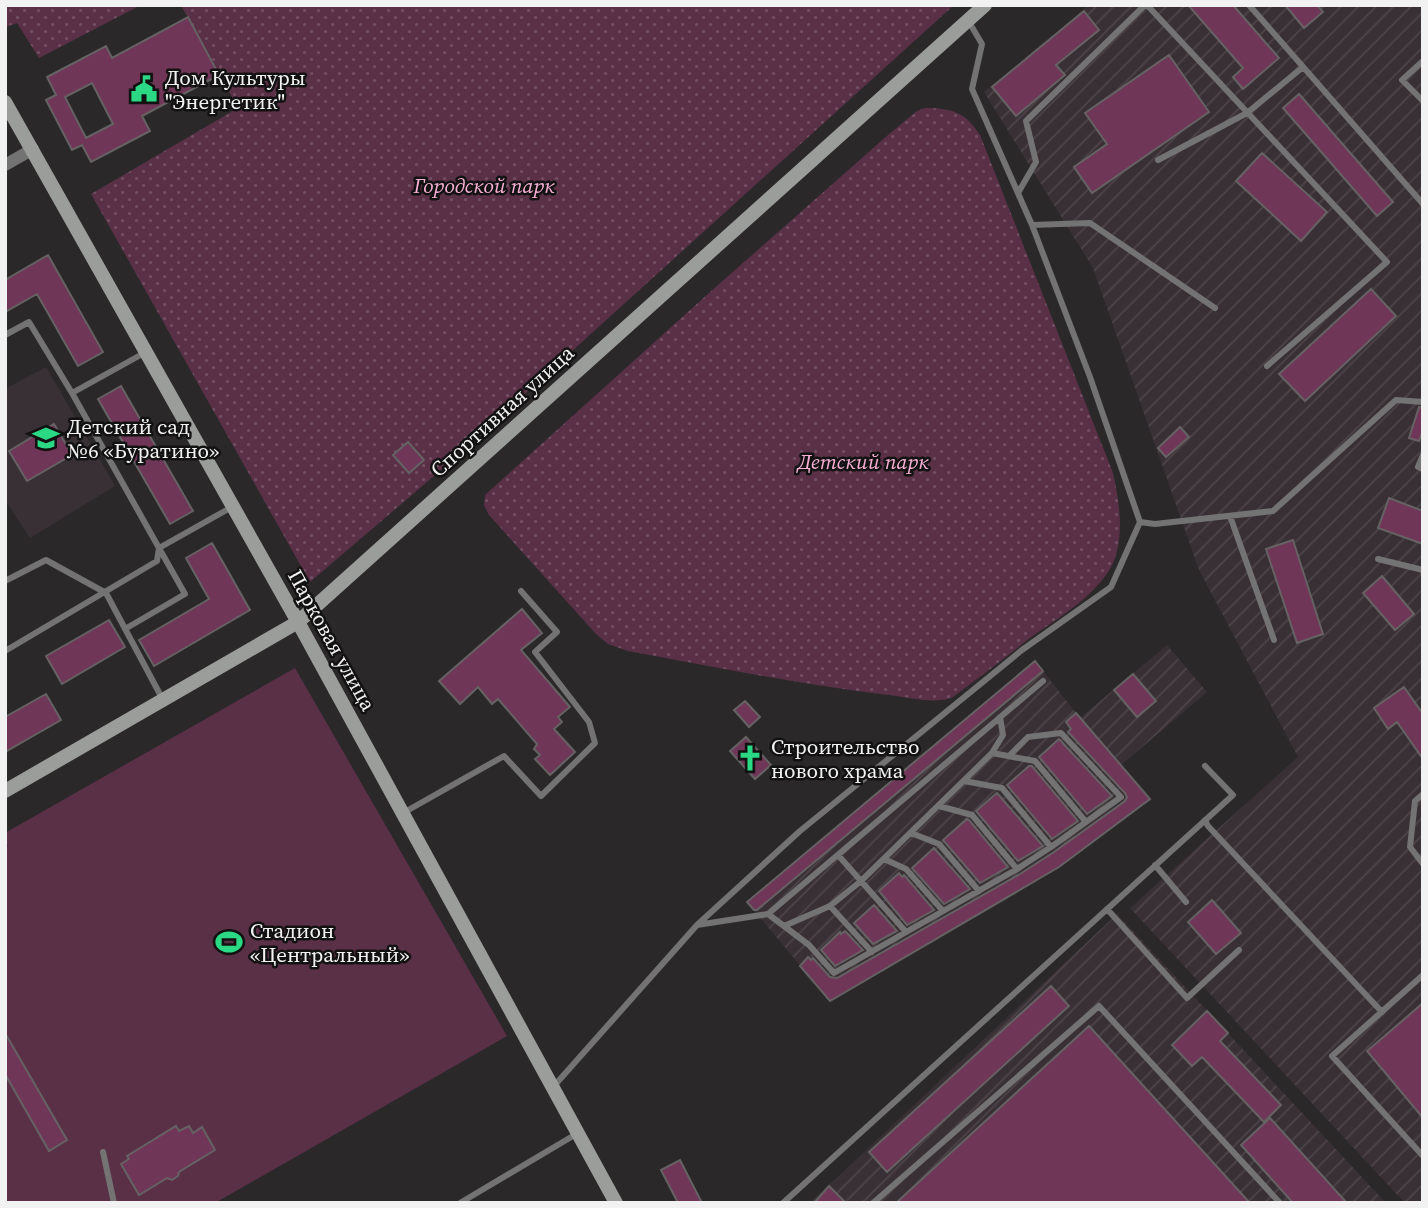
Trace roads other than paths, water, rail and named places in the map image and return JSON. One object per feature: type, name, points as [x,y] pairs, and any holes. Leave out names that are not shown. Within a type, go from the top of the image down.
[{"type":"street","name":"Спортивная улица","points":[[5,791],[299,622],[985,5]]},
{"type":"street","name":"Парковая улица","points":[[5,102],[11,125],[33,149],[299,622],[615,1203]]},
{"type":"street","points":[[5,165],[33,149]]},
{"type":"lane","points":[[1018,193],[1036,162],[1026,121],[1146,5],[1387,262],[1268,366]]},
{"type":"lane","points":[[1249,5],[1423,204]]},
{"type":"lane","points":[[553,1087],[697,925],[811,822],[1022,650],[1111,587],[1140,522],[1090,377],[1032,225],[972,89],[982,44],[968,20]]},
{"type":"lane","points":[[1423,61],[1402,80],[1423,101]]},
{"type":"lane","points":[[1158,160],[1247,113],[1303,67]]},
{"type":"lane","points":[[1032,225],[1090,223],[1216,308]]},
{"type":"lane","points":[[5,335],[29,321],[185,594],[125,629]]},
{"type":"lane","points":[[72,393],[146,352]]},
{"type":"lane","points":[[1140,522],[1155,524],[1273,511],[1396,400],[1423,402]]},
{"type":"lane","points":[[1423,455],[1418,467],[1423,469]]},
{"type":"lane","points":[[159,548],[234,506]]},
{"type":"lane","points":[[1230,516],[1273,640]]},
{"type":"lane","points":[[5,651],[157,561],[159,548]]},
{"type":"lane","points":[[1378,559],[1423,570]]},
{"type":"lane","points":[[5,581],[46,560],[106,593],[163,700]]},
{"type":"lane","points":[[403,813],[504,756],[541,796],[594,743],[589,722],[535,652],[557,632],[521,591]]},
{"type":"lane","points":[[697,925],[768,914],[1043,681]]},
{"type":"lane","points":[[783,926],[830,906],[861,881],[911,833],[992,753],[1003,735],[1000,717]]},
{"type":"lane","points":[[768,914],[809,945],[834,973],[1017,869],[1121,797],[1061,733],[1028,737],[1009,755]]},
{"type":"lane","points":[[992,753],[1035,761],[1086,822]]},
{"type":"lane","points":[[783,1203],[1233,795],[1205,766]]},
{"type":"lane","points":[[964,781],[1002,788],[1051,847]]},
{"type":"lane","points":[[1423,794],[1415,801],[1410,847],[1423,864]]},
{"type":"lane","points":[[939,806],[972,816],[1017,869]]},
{"type":"lane","points":[[1205,820],[1381,1012]]},
{"type":"lane","points":[[911,833],[939,844],[979,891]]},
{"type":"lane","points":[[838,855],[906,932]]},
{"type":"lane","points":[[884,859],[906,869],[943,911]]},
{"type":"lane","points":[[1155,865],[1185,902]]},
{"type":"lane","points":[[830,906],[872,952]]},
{"type":"lane","points":[[1107,909],[1187,998],[1239,950]]},
{"type":"lane","points":[[1423,975],[1332,1056],[1423,1156]]},
{"type":"lane","points":[[873,1203],[1099,1006],[1280,1203]]},
{"type":"lane","points":[[460,1203],[579,1133]]},
{"type":"lane","points":[[103,1152],[114,1203]]},
{"type":"place","name":"Дом Культуры \"Энергетик\"","points":[[144,89]]},
{"type":"place","name":"Детский сад №6 «Буратино»","points":[[46,438]]},
{"type":"place","name":"Строительство нового храма","points":[[750,758]]},
{"type":"place","name":"Стадион «Центральный»","points":[[229,942]]},
{"type":"park label","name":"Городской парк","points":[[484,185]]},
{"type":"park label","name":"Детский парк","points":[[863,461]]}]
